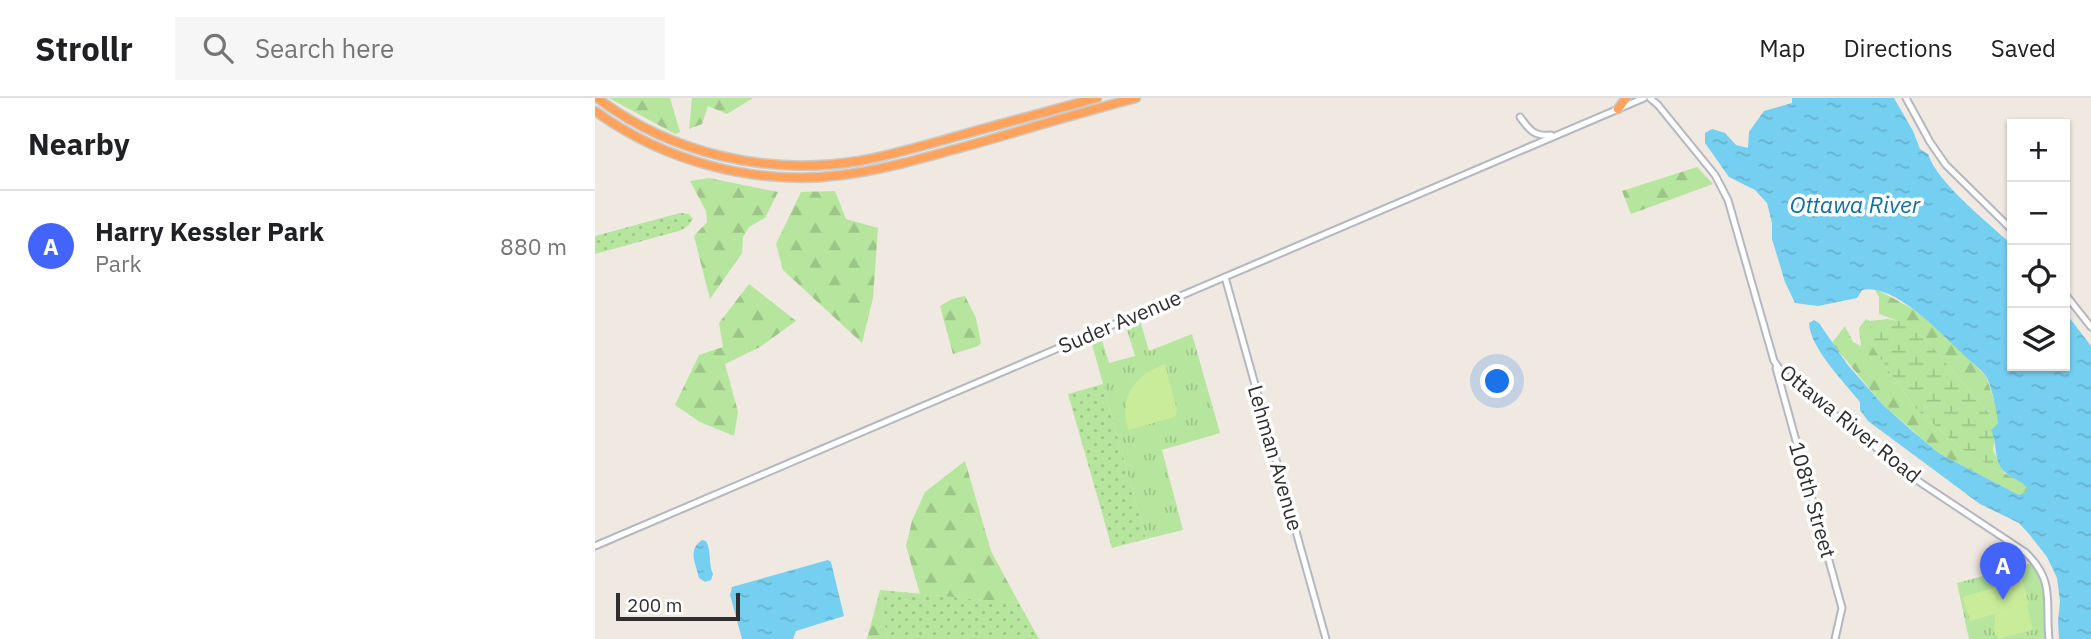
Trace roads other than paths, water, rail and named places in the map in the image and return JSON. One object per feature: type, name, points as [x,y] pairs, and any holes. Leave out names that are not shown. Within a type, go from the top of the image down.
[{"type":"highway","points":[[597,98],[652,132],[710,153],[755,163],[819,165],[857,161],[897,152],[1097,98]]},
{"type":"highway","points":[[595,111],[635,136],[688,159],[723,169],[761,175],[806,177],[880,169],[1136,98]]},
{"type":"highway","points":[[1618,109],[1626,98]]},
{"type":"street","name":"Suder Avenue","points":[[595,546],[1644,98]]},
{"type":"street","name":"Ottawa River Road","points":[[1650,98],[1715,175],[1728,200],[1774,361],[1783,379],[1911,476],[2035,561],[2048,588],[2049,639]]},
{"type":"street","points":[[1906,98],[1946,165],[2007,225]]},
{"type":"street","points":[[1520,117],[1536,134],[1558,134]]},
{"type":"street","name":"Lehman Avenue","points":[[1225,277],[1326,639]]},
{"type":"street","points":[[2070,300],[2091,327]]},
{"type":"street","name":"108th Street","points":[[1783,379],[1842,608],[1835,639]]},
{"type":"water","name":"Ottawa River","points":[[1792,98],[1894,98],[1920,149],[1928,154],[1952,190],[2007,240],[2007,371],[2070,371],[2070,319],[2091,346],[2091,639],[2059,639],[2060,601],[2057,578],[2047,557],[2019,523],[1980,504],[1868,421],[1860,410],[1860,402],[1829,365],[1815,343],[1809,323],[1814,320],[1882,404],[1940,454],[2019,495],[2028,491],[2024,485],[2006,473],[1999,463],[1991,430],[1998,424],[1997,413],[1986,376],[1918,313],[1904,303],[1875,290],[1862,290],[1857,298],[1818,306],[1795,303],[1785,282],[1772,239],[1772,223],[1767,203],[1755,190],[1729,177],[1705,143],[1705,133],[1712,129],[1725,133],[1736,145],[1748,148],[1749,132],[1764,111],[1792,103]]},
{"type":"water","points":[[702,540],[708,545],[713,574],[711,580],[705,582],[699,578],[694,557],[695,548]]},
{"type":"water","points":[[828,560],[831,562],[844,616],[796,631],[793,639],[742,639],[730,595],[732,587]]},
{"type":"place","name":"Harry Kessler Park","points":[[2003,600]]}]
